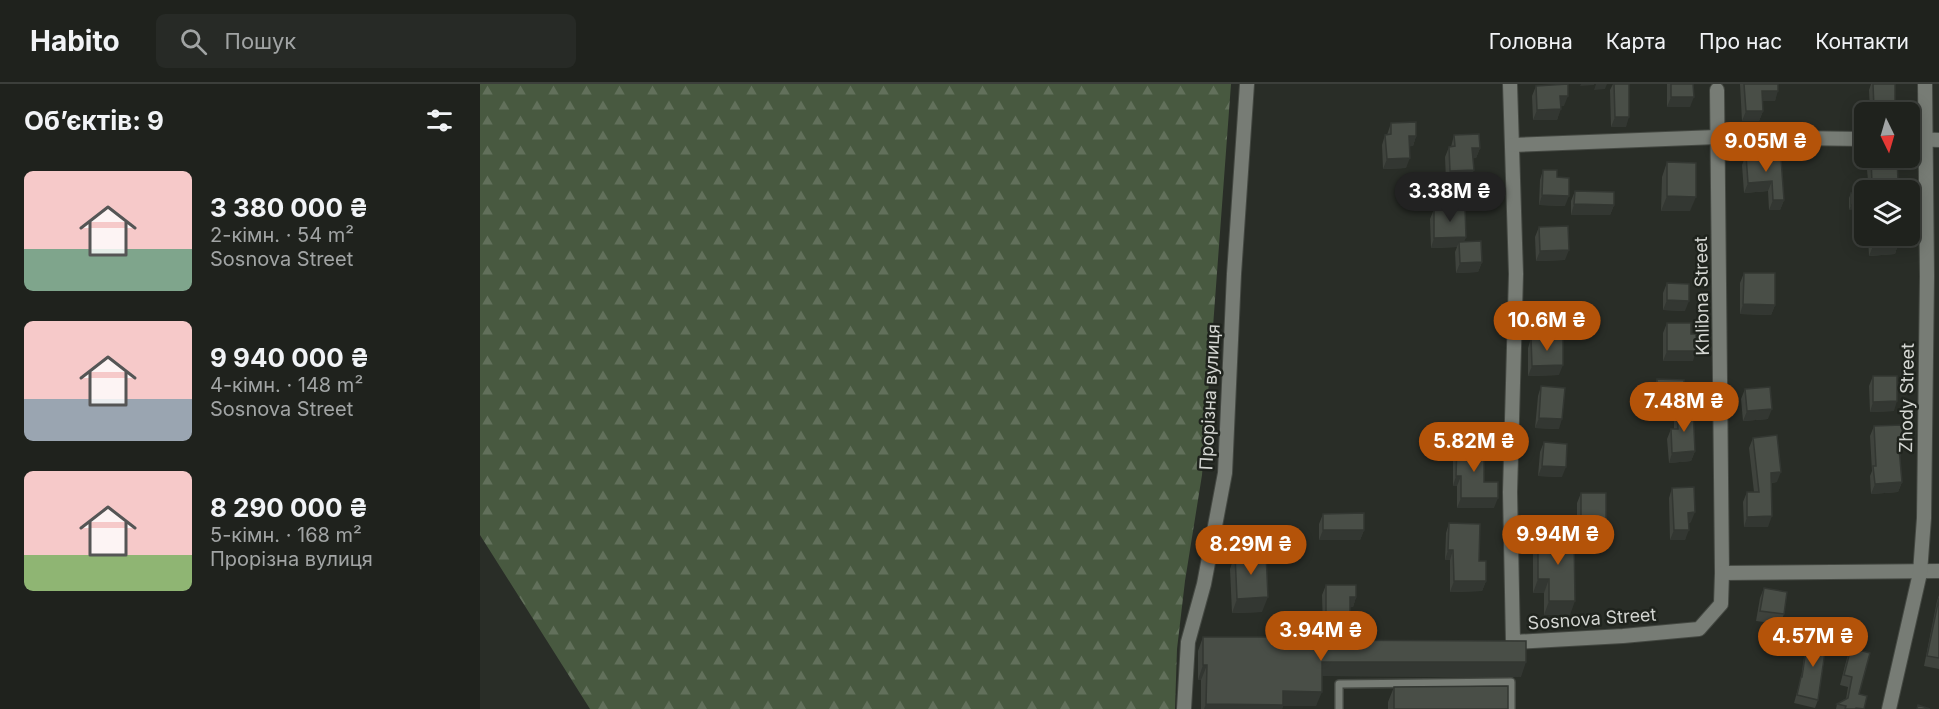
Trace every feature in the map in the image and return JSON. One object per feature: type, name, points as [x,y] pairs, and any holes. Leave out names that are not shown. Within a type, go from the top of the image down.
[{"type":"street","name":"Прорізна вулиця","points":[[1184,709],[1188,642],[1204,584],[1225,473],[1234,274],[1247,84]]},
{"type":"street","name":"Sosnova Street","points":[[1510,84],[1516,274],[1510,492],[1513,642],[1623,636],[1699,628],[1721,604],[1722,573]]},
{"type":"street","name":"Zhody Street","points":[[1889,709],[1920,573],[1924,518],[1927,276],[1933,140],[1925,84]]},
{"type":"street","name":"Khlibna Street","points":[[1717,90],[1722,573]]},
{"type":"street","points":[[1513,145],[1717,137],[1854,139]]},
{"type":"street","points":[[1722,573],[1920,573],[1939,571]]},
{"type":"lane","points":[[1340,709],[1339,684],[1511,682],[1511,709]]},
{"type":"green space","points":[[480,84],[1231,84],[1202,475],[1177,649],[1175,709],[590,709],[480,535]]},
{"type":"building","points":[[1568,84],[1568,96],[1560,96],[1561,109],[1537,110],[1536,86]]},
{"type":"building","points":[[1614,84],[1629,84],[1629,117],[1615,117]]},
{"type":"building","points":[[1671,84],[1693,84],[1694,97],[1671,97]]},
{"type":"building","points":[[1744,84],[1778,84],[1778,91],[1762,91],[1763,111],[1746,111]]},
{"type":"building","points":[[1873,84],[1895,84],[1895,102],[1874,102]]},
{"type":"building","points":[[1416,122],[1416,136],[1409,136],[1410,158],[1387,159],[1385,135],[1391,134],[1391,123]]},
{"type":"building","points":[[1479,134],[1480,148],[1472,148],[1474,170],[1450,171],[1449,147],[1455,146],[1454,135]]},
{"type":"building","points":[[1772,153],[1772,160],[1781,159],[1784,200],[1773,200],[1772,181],[1748,183],[1746,155]]},
{"type":"building","points":[[1667,162],[1696,163],[1696,197],[1667,196]]},
{"type":"building","points":[[1871,168],[1897,168],[1898,180],[1872,180]]},
{"type":"building","points":[[1543,170],[1557,170],[1557,177],[1569,178],[1569,196],[1542,195]]},
{"type":"building","points":[[1575,191],[1614,192],[1614,205],[1574,204]]},
{"type":"building","points":[[1851,193],[1854,193],[1854,205],[1851,205]]},
{"type":"building","points":[[1465,208],[1466,237],[1434,238],[1434,209]]},
{"type":"building","points":[[1568,226],[1569,250],[1540,251],[1539,227]]},
{"type":"building","points":[[1481,241],[1482,262],[1460,263],[1459,242]]},
{"type":"building","points":[[1744,273],[1775,273],[1775,305],[1743,304]]},
{"type":"building","points":[[1667,283],[1689,284],[1689,301],[1667,300]]},
{"type":"building","points":[[1667,323],[1691,323],[1691,334],[1696,334],[1696,351],[1667,351]]},
{"type":"building","points":[[1531,338],[1563,338],[1563,365],[1532,366]]},
{"type":"building","points":[[1873,376],[1897,376],[1897,401],[1873,402]]},
{"type":"building","points":[[1657,379],[1684,380],[1683,402],[1666,402],[1666,392],[1657,392]]},
{"type":"building","points":[[1541,386],[1565,388],[1562,419],[1539,418]]},
{"type":"building","points":[[1770,387],[1772,409],[1747,411],[1745,389]]},
{"type":"building","points":[[1693,409],[1695,451],[1672,453],[1671,429],[1678,429],[1677,410]]},
{"type":"building","points":[[1902,425],[1903,448],[1899,448],[1902,482],[1875,484],[1874,426]]},
{"type":"building","points":[[1777,435],[1781,472],[1771,473],[1772,516],[1747,517],[1747,492],[1759,492],[1753,438]]},
{"type":"building","points":[[1544,442],[1567,444],[1566,467],[1542,466]]},
{"type":"building","points":[[1457,445],[1484,445],[1484,482],[1498,482],[1498,498],[1461,498],[1461,476],[1456,476]]},
{"type":"building","points":[[1694,487],[1695,512],[1688,513],[1689,530],[1674,530],[1672,488]]},
{"type":"building","points":[[1581,493],[1606,493],[1606,520],[1581,520]]},
{"type":"building","points":[[1364,513],[1364,530],[1323,530],[1323,514]]},
{"type":"building","points":[[1449,523],[1480,524],[1479,561],[1486,561],[1486,581],[1454,581],[1453,550],[1448,550]]},
{"type":"building","points":[[1538,535],[1574,535],[1575,601],[1549,601],[1549,579],[1538,579]]},
{"type":"building","points":[[1266,553],[1268,597],[1237,599],[1235,554]]},
{"type":"building","points":[[1326,585],[1356,585],[1356,597],[1350,597],[1350,619],[1326,619]]},
{"type":"building","points":[[1764,588],[1787,592],[1784,614],[1760,611]]},
{"type":"building","points":[[1939,598],[1939,658],[1927,656]]},
{"type":"building","points":[[1808,636],[1827,638],[1818,700],[1797,695]]},
{"type":"building","points":[[1203,637],[1283,637],[1283,640],[1526,641],[1526,662],[1322,662],[1322,692],[1283,691],[1283,705],[1206,704],[1207,665],[1203,665]]},
{"type":"building","points":[[1851,648],[1870,653],[1859,694],[1867,696],[1864,709],[1845,709],[1846,706],[1837,704],[1848,698],[1852,677],[1844,675]]},
{"type":"building","points":[[1508,686],[1508,709],[1394,709],[1394,687]]},
{"type":"building","points":[[1918,705],[1930,709],[1917,709]]}]
